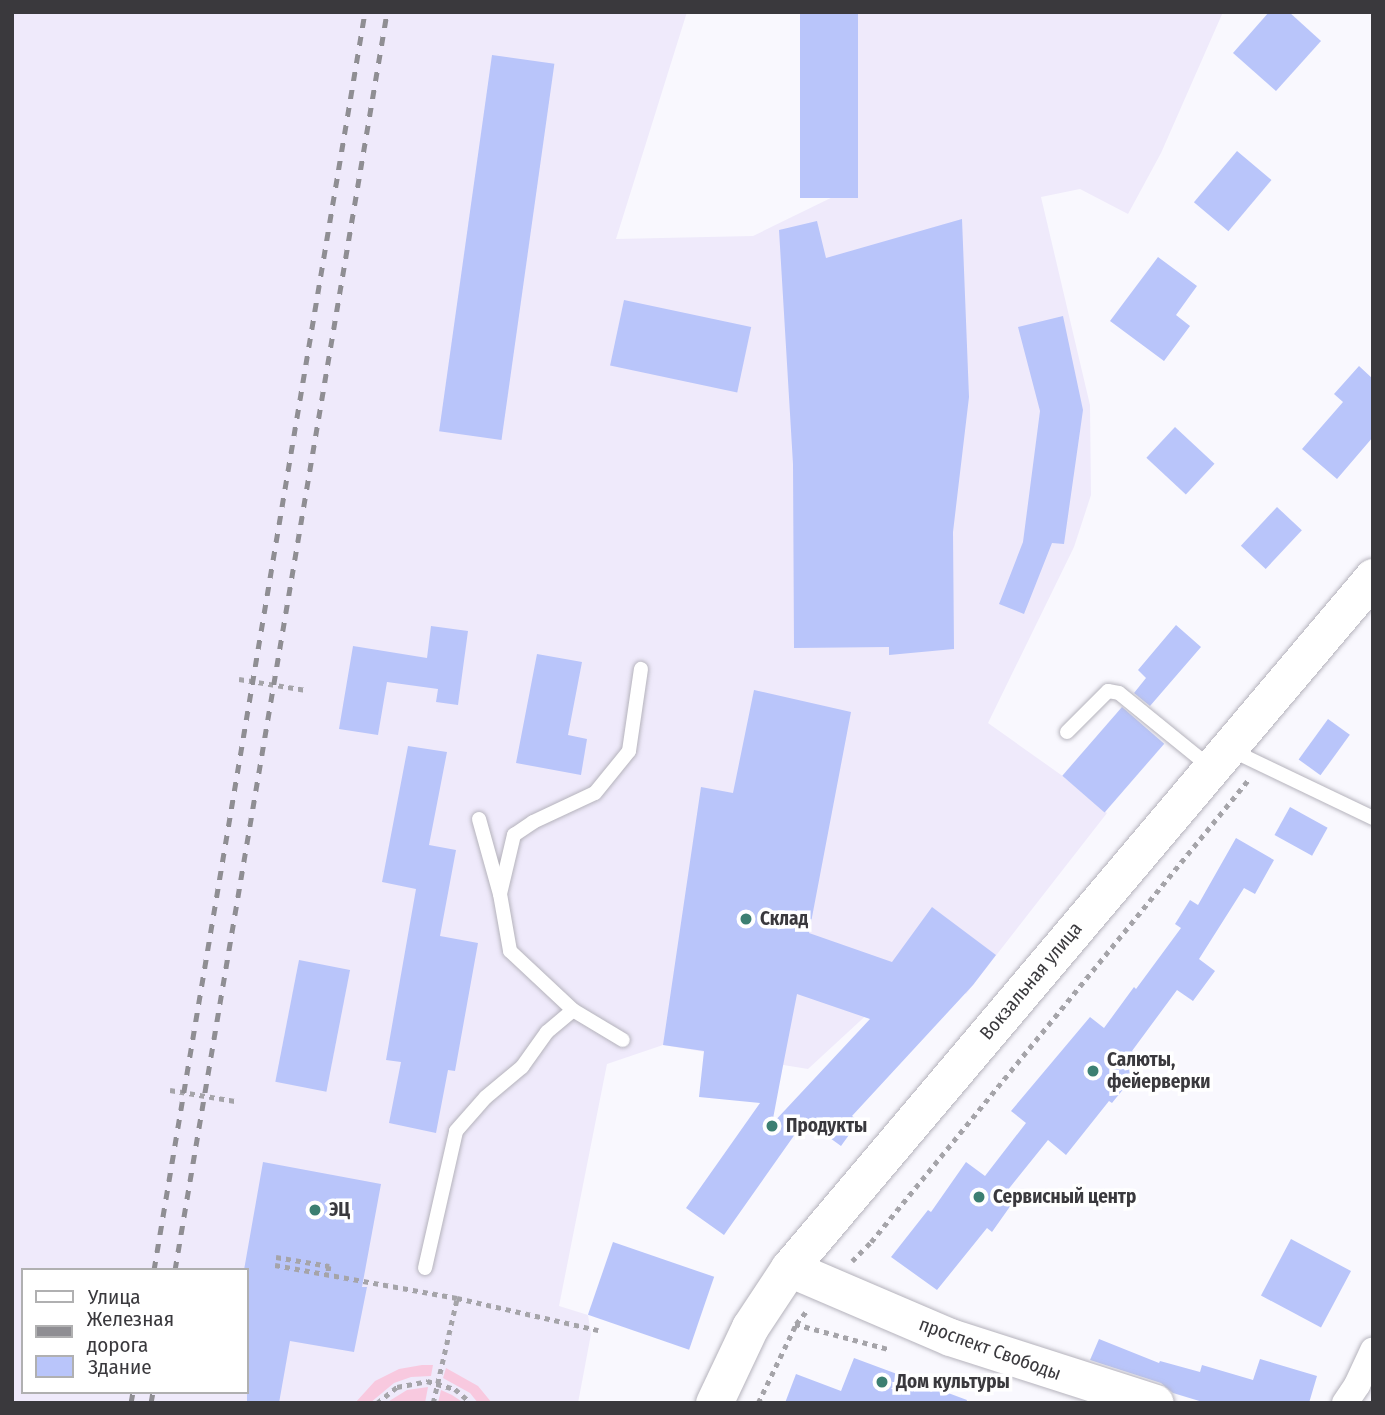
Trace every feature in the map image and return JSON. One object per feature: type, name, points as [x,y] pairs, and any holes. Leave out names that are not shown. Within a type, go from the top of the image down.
[{"type":"main road","name":"Вокзальная улица","points":[[714,1403],[750,1326],[789,1268],[1220,758],[1369,588]]},
{"type":"main road","name":"проспект Свободы","points":[[789,1268],[950,1337],[1155,1403]]},
{"type":"street","points":[[1345,1403],[1357,1385],[1373,1350]]},
{"type":"lane","points":[[500,894],[514,835],[533,822],[595,793],[629,751],[641,669]]},
{"type":"lane","points":[[1068,732],[1108,691],[1119,693],[1220,758],[1263,763],[1373,818]]},
{"type":"lane","points":[[479,819],[500,894],[510,951],[573,1010],[623,1040]]},
{"type":"lane","points":[[425,1268],[456,1131],[486,1097],[522,1067],[547,1032],[573,1010]]},
{"type":"path","points":[[239,679],[306,690]]},
{"type":"path","points":[[758,1403],[796,1324],[828,1285],[871,1242],[1263,763]]},
{"type":"path","points":[[170,1090],[235,1101]]},
{"type":"path","points":[[276,1257],[329,1266],[328,1275]]},
{"type":"path","points":[[275,1265],[457,1298],[598,1329]]},
{"type":"path","points":[[433,1403],[457,1298]]},
{"type":"path","points":[[750,1326],[796,1324],[891,1350]]},
{"type":"path","points":[[377,1403],[397,1387],[413,1382],[437,1382],[455,1389],[471,1403]]},
{"type":"shaded area","points":[[12,12],[687,12],[616,239],[753,236],[841,193],[800,12],[1223,12],[1161,153],[1128,214],[1080,189],[1041,197],[1090,405],[1091,495],[1074,547],[988,723],[1064,777],[1107,813],[966,994],[924,962],[808,1069],[663,1045],[607,1064],[559,1306],[588,1315],[591,1334],[578,1403],[12,1403]]},
{"type":"shaded area","points":[[433,1365],[431,1376],[411,1377],[394,1383],[370,1403],[355,1403],[375,1381],[399,1369]]},
{"type":"shaded area","points":[[446,1368],[478,1386],[492,1403],[478,1403],[470,1393],[443,1378]]},
{"type":"shaded area","points":[[428,1387],[425,1403],[386,1403],[407,1390]]},
{"type":"shaded area","points":[[441,1390],[452,1395],[464,1403],[438,1403]]},
{"type":"building","points":[[800,12],[858,12],[858,198],[800,198]]},
{"type":"building","points":[[1269,12],[1289,12],[1321,41],[1276,91],[1233,53]]},
{"type":"building","points":[[492,55],[554,64],[502,440],[439,431]]},
{"type":"building","points":[[1237,151],[1271,180],[1228,231],[1194,202]]},
{"type":"building","points":[[962,219],[969,397],[953,532],[954,649],[889,655],[889,647],[794,648],[793,464],[779,230],[817,221],[826,258]]},
{"type":"building","points":[[1158,257],[1197,286],[1176,315],[1190,326],[1164,361],[1110,321]]},
{"type":"building","points":[[624,300],[751,327],[737,393],[610,366]]},
{"type":"building","points":[[1063,316],[1083,410],[1064,544],[1052,543],[1024,614],[999,604],[1023,542],[1040,411],[1018,327]]},
{"type":"building","points":[[1359,366],[1373,379],[1373,437],[1337,479],[1302,449],[1343,402],[1334,394]]},
{"type":"building","points":[[1175,427],[1214,464],[1186,495],[1146,458]]},
{"type":"building","points":[[1277,507],[1302,530],[1266,569],[1241,546]]},
{"type":"building","points":[[1176,625],[1201,647],[1150,706],[1134,693],[1146,678],[1138,670]]},
{"type":"building","points":[[431,626],[468,631],[458,705],[436,702],[438,689],[387,682],[378,735],[339,729],[353,646],[427,658]]},
{"type":"building","points":[[537,654],[582,662],[568,735],[587,739],[581,775],[516,763]]},
{"type":"building","points":[[754,690],[851,712],[809,933],[892,962],[932,907],[996,955],[973,985],[852,1116],[859,1121],[841,1146],[805,1120],[724,1235],[686,1208],[760,1103],[699,1097],[704,1051],[663,1045],[701,787],[733,793]],"holes":[[[797,994],[870,1019],[772,1124]]]},
{"type":"building","points":[[1122,707],[1164,744],[1105,812],[1062,776]]},
{"type":"building","points":[[1328,719],[1350,735],[1320,775],[1299,759]]},
{"type":"building","points":[[408,746],[447,752],[429,845],[456,850],[440,936],[478,943],[455,1071],[448,1070],[436,1133],[389,1123],[401,1062],[386,1060],[416,889],[382,882]]},
{"type":"building","points":[[1290,807],[1328,828],[1312,856],[1274,835]]},
{"type":"building","points":[[1236,838],[1274,860],[1255,894],[1244,888],[1199,959],[1215,971],[1193,1001],[1177,990],[1132,1051],[1146,1061],[1112,1103],[1109,1101],[1066,1155],[1048,1140],[1007,1191],[1016,1198],[992,1232],[987,1228],[937,1290],[891,1257],[928,1210],[931,1212],[966,1162],[985,1176],[1026,1123],[1011,1111],[1090,1017],[1104,1028],[1181,928],[1175,924],[1190,900],[1198,905]]},
{"type":"building","points":[[299,960],[350,970],[326,1092],[275,1082]]},
{"type":"building","points":[[263,1162],[381,1184],[362,1287],[367,1287],[354,1352],[290,1341],[279,1403],[247,1403],[248,1268],[244,1268]]},
{"type":"building","points":[[1291,1239],[1351,1271],[1321,1327],[1261,1296]]},
{"type":"building","points":[[613,1242],[714,1277],[689,1350],[588,1315]]},
{"type":"building","points":[[1099,1339],[1159,1363],[1160,1361],[1200,1372],[1202,1365],[1253,1380],[1260,1359],[1317,1376],[1309,1403],[1206,1403],[1173,1393],[1161,1383],[1090,1360]]},
{"type":"building","name":"Дом культуры","points":[[854,1358],[967,1400],[966,1403],[785,1403],[796,1374],[841,1391]]},
{"type":"railway","points":[[154,1268],[365,12]]},
{"type":"railway","points":[[175,1268],[387,12]]},
{"type":"railway","points":[[131,1403],[133,1394]]},
{"type":"railway","points":[[151,1403],[153,1394]]},
{"type":"place","name":"Склад","points":[[746,919]]},
{"type":"place","name":"Салюты, фейерверки","points":[[1093,1071]]},
{"type":"place","name":"Продукты","points":[[772,1126]]},
{"type":"place","name":"Сервисный центр","points":[[979,1197]]},
{"type":"place","name":"ЭЦ","points":[[315,1210]]},
{"type":"place","name":"Дом культуры","points":[[882,1382]]}]
